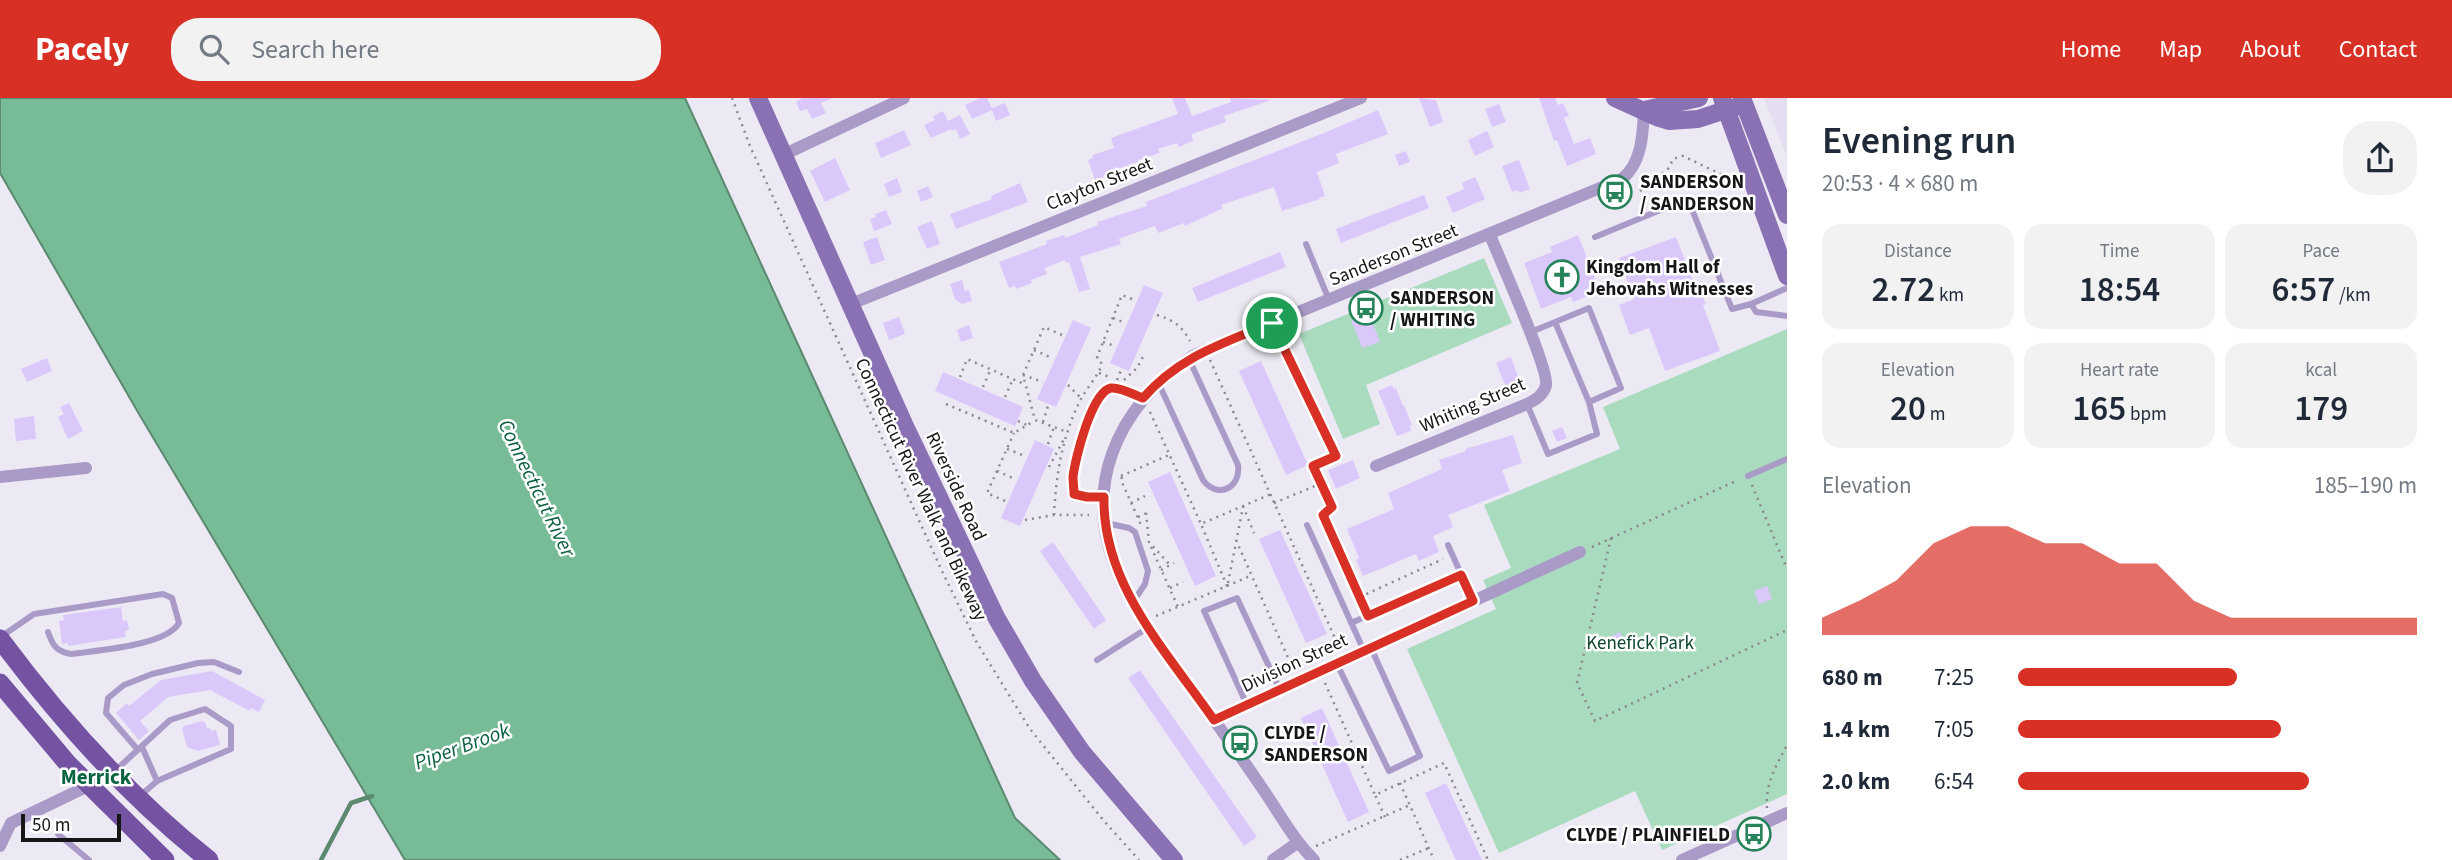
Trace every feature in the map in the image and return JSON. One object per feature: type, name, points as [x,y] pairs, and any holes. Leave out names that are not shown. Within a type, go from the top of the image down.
[{"type":"main road","points":[[0,638],[40,692],[112,774],[209,860]]},
{"type":"main road","points":[[0,683],[88,786],[163,859]]},
{"type":"street","name":"Riverside Road","points":[[758,98],[904,424],[1014,650],[1053,712],[1083,752],[1174,860]]},
{"type":"street","points":[[783,155],[904,98]]},
{"type":"street","name":"Clayton Street","points":[[851,304],[1361,98]]},
{"type":"street","points":[[1615,98],[1659,118],[1684,121],[1724,105],[1743,101],[1787,215]]},
{"type":"street","points":[[1644,110],[1699,98]]},
{"type":"street","points":[[1724,105],[1787,276]]},
{"type":"street","name":"Sanderson Street","points":[[1314,860],[1297,843],[1147,624],[1116,569],[1105,523],[1104,497],[1107,468],[1115,445],[1129,418],[1145,403],[1158,382],[1189,358],[1622,179],[1631,171],[1639,151],[1644,110]]},
{"type":"street","name":"Whiting Street","points":[[1376,466],[1527,404],[1542,394],[1546,381],[1490,235]]},
{"type":"street","points":[[0,477],[86,468]]},
{"type":"street","name":"Division Street","points":[[1214,720],[1580,552]]},
{"type":"street","points":[[0,846],[11,823],[88,786]]},
{"type":"street","points":[[1682,860],[1787,813]]},
{"type":"street","points":[[1273,860],[1297,843]]},
{"type":"lane","points":[[1595,237],[1675,204],[1685,203],[1691,207],[1732,309],[1751,304],[1787,288]]},
{"type":"lane","points":[[1306,244],[1329,300]]},
{"type":"lane","points":[[1751,304],[1756,312],[1787,316]]},
{"type":"lane","points":[[1529,332],[1589,308],[1620,388],[1589,402]]},
{"type":"lane","points":[[1527,404],[1548,454],[1597,434],[1589,402],[1555,322]]},
{"type":"lane","points":[[1272,323],[1336,456]]},
{"type":"lane","points":[[1158,382],[1208,487],[1216,490],[1233,486],[1239,473],[1237,465],[1189,358]]},
{"type":"lane","points":[[1104,497],[1074,494],[1073,477],[1083,431],[1102,392],[1110,388],[1118,388],[1145,403]]},
{"type":"lane","points":[[1748,476],[1787,459]]},
{"type":"lane","points":[[1105,523],[1129,528],[1135,533],[1148,570],[1146,583],[1133,602]]},
{"type":"lane","points":[[1307,525],[1351,623],[1368,650],[1420,756],[1389,771],[1341,662]]},
{"type":"lane","points":[[1448,545],[1473,601]]},
{"type":"lane","points":[[1351,623],[1461,575]]},
{"type":"lane","points":[[0,638],[34,614],[163,594],[172,598],[179,623],[175,630],[143,642],[71,654],[60,652],[53,645],[48,632]]},
{"type":"lane","points":[[1247,705],[1204,611],[1237,598],[1280,690]]},
{"type":"lane","points":[[45,612],[47,623]]},
{"type":"lane","points":[[1097,660],[1147,624]]},
{"type":"lane","points":[[157,781],[140,748],[106,713],[108,698],[124,685],[152,674],[198,663],[214,662],[239,672]]},
{"type":"lane","points":[[112,774],[170,720],[205,709],[231,726],[231,749],[157,781],[137,798]]},
{"type":"lane","points":[[58,834],[89,860]]},
{"type":"path","name":"Connecticut River Walk and Bikeway","points":[[732,98],[750,146],[977,643],[1030,729],[1139,860]]},
{"type":"path","points":[[1640,191],[1669,168],[1673,159],[1683,156],[1733,180]]},
{"type":"path","points":[[1049,467],[1101,367],[1101,361],[1097,357],[1122,295],[1132,299]]},
{"type":"path","points":[[1157,315],[1171,319],[1184,329],[1191,341]]},
{"type":"path","points":[[1113,318],[1125,323]]},
{"type":"path","points":[[1035,420],[1023,375],[1044,327],[1062,335]]},
{"type":"path","points":[[1103,342],[1115,346]]},
{"type":"path","points":[[1034,349],[1052,358]]},
{"type":"path","points":[[1205,350],[1275,503],[1341,662]]},
{"type":"path","points":[[1122,382],[1137,368],[1145,353]]},
{"type":"path","points":[[960,377],[967,359],[1025,384]]},
{"type":"path","points":[[982,387],[991,370]]},
{"type":"path","points":[[1117,380],[1121,370]]},
{"type":"path","points":[[1023,375],[1043,382]]},
{"type":"path","points":[[1005,397],[1013,379]]},
{"type":"path","points":[[1068,385],[1082,399]]},
{"type":"path","points":[[1145,403],[1227,586]]},
{"type":"path","points":[[946,404],[1014,433]]},
{"type":"path","points":[[1043,423],[1048,405]]},
{"type":"path","points":[[1035,420],[1067,433]]},
{"type":"path","points":[[1005,501],[986,493],[1014,433],[1035,420]]},
{"type":"path","points":[[1018,421],[1027,425]]},
{"type":"path","points":[[1048,444],[1054,427]]},
{"type":"path","points":[[1054,515],[1055,482],[1067,433]]},
{"type":"path","points":[[1007,449],[1026,456]]},
{"type":"path","points":[[1118,475],[1122,477],[1169,455]]},
{"type":"path","points":[[1336,456],[1313,466],[1332,507],[1323,515],[1368,616]]},
{"type":"path","points":[[997,471],[1015,479]]},
{"type":"path","points":[[1580,552],[1748,476],[1787,569]]},
{"type":"path","points":[[1275,503],[1320,484]]},
{"type":"path","points":[[1200,524],[1271,494]]},
{"type":"path","points":[[1131,503],[1145,496]]},
{"type":"path","points":[[1243,506],[1254,533]]},
{"type":"path","points":[[1227,586],[1243,506]]},
{"type":"path","points":[[1138,517],[1148,512],[1149,542],[1172,564],[1161,570]]},
{"type":"path","points":[[1025,520],[1054,515],[1089,515]]},
{"type":"path","points":[[1611,538],[1577,683],[1595,721],[1787,630]]},
{"type":"path","points":[[1236,540],[1298,681]]},
{"type":"path","points":[[1360,597],[1452,555]]},
{"type":"path","points":[[1147,624],[1252,575]]},
{"type":"path","points":[[1170,588],[1183,582]]},
{"type":"path","points":[[1325,683],[1385,817]]},
{"type":"path","points":[[1768,821],[1766,792],[1787,745]]},
{"type":"path","points":[[1375,794],[1444,763],[1488,860]]},
{"type":"path","points":[[1401,783],[1434,860]]},
{"type":"path","points":[[1316,846],[1410,805]]},
{"type":"path","points":[[1400,860],[1429,848]]},
{"type":"shaded area","points":[[1764,98],[1787,98],[1787,157]]},
{"type":"green space","points":[[1484,258],[1512,323],[1366,385],[1380,424],[1343,439],[1299,334]]},
{"type":"green space","name":"Kenefick Park","points":[[1787,329],[1787,794],[1662,850],[1635,791],[1499,853],[1407,649],[1496,609],[1483,580],[1511,568],[1484,505],[1620,449],[1603,407]]},
{"type":"water","name":"Connecticut River","points":[[0,98],[685,98],[1015,818],[1060,860],[405,860],[139,414],[0,173]]},
{"type":"building","points":[[802,98],[832,98],[821,103],[826,113],[812,119],[807,109],[800,111],[796,102]]},
{"type":"building","points":[[980,98],[987,98],[992,108],[1005,103],[1010,115],[996,121],[992,110],[972,119],[965,105]]},
{"type":"building","points":[[1172,98],[1185,98],[1192,116],[1231,102],[1230,98],[1271,100],[1224,116],[1226,122],[1192,134],[1193,141],[1179,147],[1177,143],[1158,149],[1160,153],[1108,172],[1109,175],[1095,180],[1088,160],[1093,158],[1092,155],[1114,148],[1111,138],[1178,114]]},
{"type":"building","points":[[1419,98],[1436,100],[1443,122],[1430,127]]},
{"type":"building","points":[[1539,98],[1555,98],[1558,105],[1563,103],[1569,116],[1564,118],[1574,144],[1590,138],[1596,154],[1567,166],[1557,140],[1554,141]]},
{"type":"building","points":[[1499,104],[1506,122],[1492,127],[1485,109]]},
{"type":"building","points":[[1378,110],[1388,134],[1336,154],[1339,163],[1317,172],[1325,196],[1320,199],[1282,211],[1274,187],[1221,205],[1223,208],[1185,226],[1184,223],[1158,233],[1155,226],[1119,239],[1121,244],[1080,257],[1090,289],[1079,292],[1069,262],[1066,263],[1065,260],[1045,268],[1047,274],[1031,280],[1032,283],[1016,289],[1015,286],[1009,288],[999,262],[1047,244],[1046,241],[1064,235],[1065,238],[1098,225],[1097,222],[1147,206],[1146,202]]},
{"type":"building","points":[[943,111],[948,121],[960,115],[970,134],[960,139],[956,129],[951,129],[931,138],[924,125],[935,120],[933,116]]},
{"type":"building","points":[[904,130],[911,145],[881,158],[875,143]]},
{"type":"building","points":[[1487,131],[1494,147],[1475,156],[1468,140]]},
{"type":"building","points":[[1406,151],[1410,162],[1399,166],[1395,155]]},
{"type":"building","points":[[835,158],[850,190],[825,202],[810,171]]},
{"type":"building","points":[[1519,160],[1530,189],[1519,193],[1518,190],[1512,192],[1502,166]]},
{"type":"building","points":[[1475,177],[1485,199],[1453,213],[1446,197],[1464,189],[1462,183]]},
{"type":"building","points":[[897,178],[902,192],[889,197],[884,184]]},
{"type":"building","points":[[1020,183],[1028,202],[956,229],[950,214],[992,199],[991,196]]},
{"type":"building","points":[[928,186],[933,197],[921,202],[917,191]]},
{"type":"building","points":[[1424,195],[1429,208],[1341,243],[1336,229]]},
{"type":"building","points":[[886,210],[892,224],[874,231],[870,219]]},
{"type":"building","points":[[932,221],[940,244],[927,249],[917,227]]},
{"type":"building","name":"Kingdom Hall of Jehovahs Witnesses","points":[[1578,235],[1600,291],[1573,302],[1571,297],[1541,309],[1524,263],[1552,252],[1550,247]]},
{"type":"building","points":[[877,237],[885,260],[871,265],[863,242]]},
{"type":"building","points":[[1676,237],[1695,286],[1700,284],[1706,304],[1703,305],[1720,351],[1665,371],[1649,328],[1630,335],[1619,305],[1634,299],[1619,258]]},
{"type":"building","points":[[1280,252],[1286,267],[1198,302],[1192,288]]},
{"type":"building","points":[[962,280],[972,301],[962,304],[955,299],[950,284]]},
{"type":"building","points":[[1144,285],[1163,293],[1129,371],[1110,363]]},
{"type":"building","points":[[1369,313],[1380,342],[1362,348],[1351,320]]},
{"type":"building","points":[[899,317],[905,334],[889,340],[883,323]]},
{"type":"building","points":[[1073,320],[1091,328],[1056,407],[1037,399]]},
{"type":"building","points":[[969,325],[973,338],[961,342],[957,330]]},
{"type":"building","points":[[1511,357],[1521,385],[1507,390],[1496,363]]},
{"type":"building","points":[[47,358],[52,371],[27,382],[21,369]]},
{"type":"building","points":[[1261,361],[1308,465],[1286,475],[1239,371]]},
{"type":"building","points":[[943,372],[1023,407],[1015,426],[935,391]]},
{"type":"building","points":[[1392,385],[1396,388],[1412,425],[1411,431],[1397,436],[1378,391]]},
{"type":"building","points":[[69,403],[83,431],[68,439],[58,417],[64,414],[60,407]]},
{"type":"building","points":[[34,416],[36,439],[16,441],[14,419]]},
{"type":"building","points":[[1562,427],[1567,438],[1557,442],[1552,431]]},
{"type":"building","points":[[1513,435],[1522,463],[1502,470],[1510,491],[1448,515],[1453,527],[1433,536],[1439,552],[1419,561],[1416,554],[1363,576],[1347,529],[1394,509],[1388,493],[1442,469],[1439,460]]},
{"type":"building","points":[[1035,440],[1054,449],[1020,526],[1001,518]]},
{"type":"building","points":[[1353,460],[1360,478],[1336,489],[1328,470]]},
{"type":"building","points":[[1170,472],[1216,576],[1195,586],[1148,482]]},
{"type":"building","points":[[1280,530],[1327,634],[1306,643],[1259,539]]},
{"type":"building","points":[[1053,542],[1106,620],[1094,629],[1040,551]]},
{"type":"building","points":[[1767,586],[1772,599],[1759,604],[1754,591]]},
{"type":"building","points":[[121,607],[123,621],[127,620],[129,630],[125,631],[126,637],[68,646],[68,643],[62,644],[59,621],[64,620],[63,615]]},
{"type":"building","points":[[1620,632],[1625,643],[1614,648],[1609,637]]},
{"type":"building","points":[[1140,670],[1257,837],[1244,846],[1128,678]]},
{"type":"building","points":[[212,671],[265,700],[259,712],[251,708],[250,711],[210,690],[168,697],[140,721],[149,731],[139,740],[116,713],[161,680]]},
{"type":"building","points":[[1322,708],[1369,812],[1348,822],[1301,718]]},
{"type":"building","points":[[201,721],[205,722],[207,729],[216,730],[220,745],[198,751],[187,747],[182,729]]},
{"type":"building","points":[[1446,783],[1482,860],[1456,860],[1425,793]]},
{"type":"waterway","name":"Piper Brook","points":[[321,860],[351,803],[372,796]]},
{"type":"place","name":"SANDERSON / SANDERSON","points":[[1615,192]]},
{"type":"place","name":"Kingdom Hall of Jehovahs Witnesses","points":[[1562,277]]},
{"type":"place","name":"SANDERSON / WHITING","points":[[1366,308]]},
{"type":"place","name":"CLYDE / SANDERSON","points":[[1240,743]]},
{"type":"place","name":"CLYDE / PLAINFIELD","points":[[1754,834]]},
{"type":"district","name":"Merrick","points":[[96,777]]},
{"type":"route","points":[[1272,323],[1336,456],[1313,466],[1332,507],[1323,515],[1368,616],[1461,575],[1473,601],[1214,720],[1145,621],[1121,581],[1106,532],[1104,497],[1074,494],[1073,477],[1083,431],[1102,392],[1118,388],[1143,398],[1164,376],[1194,355],[1272,323]]}]
